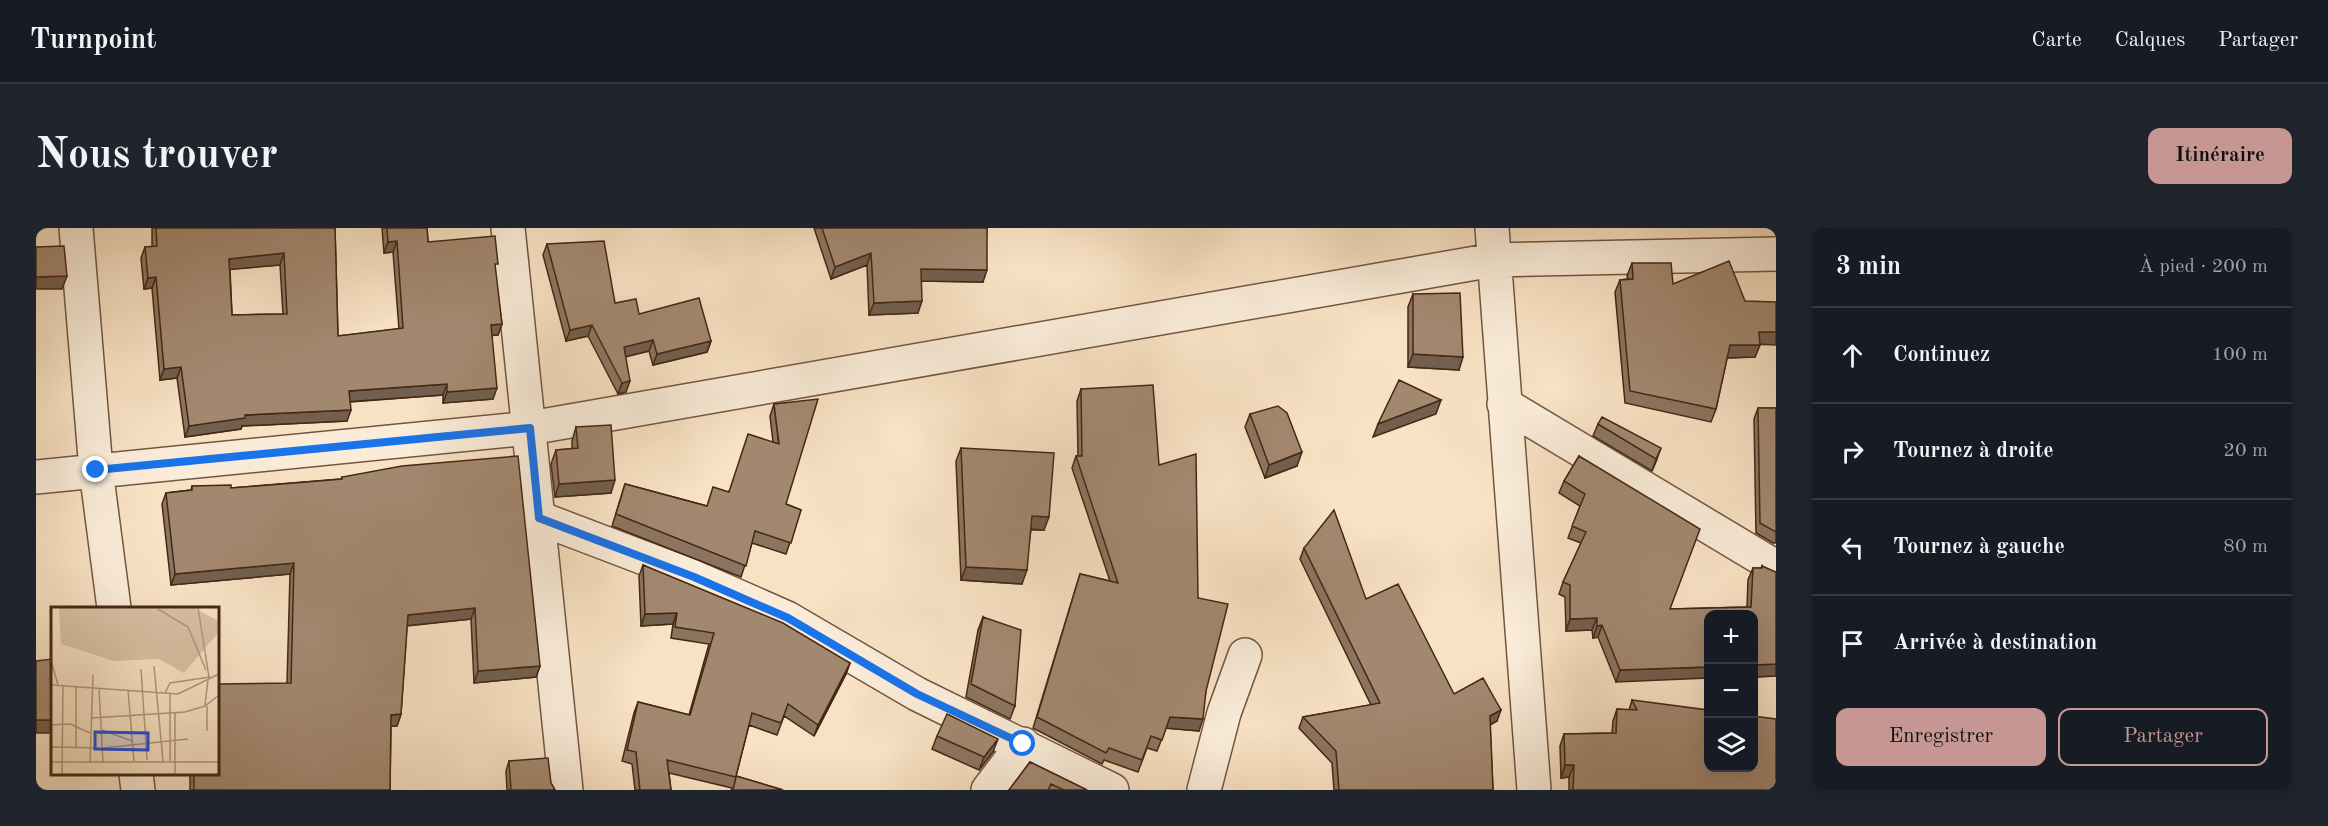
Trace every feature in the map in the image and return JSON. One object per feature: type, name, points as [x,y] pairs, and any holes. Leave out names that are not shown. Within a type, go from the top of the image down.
[{"type":"street","points":[[76,228],[96,470],[114,607]]},
{"type":"street","points":[[508,228],[566,790]]},
{"type":"street","points":[[36,477],[530,428],[1492,244],[1776,254]]},
{"type":"street","points":[[1492,244],[1534,790]]},
{"type":"street","points":[[1504,404],[1776,567]]},
{"type":"street","points":[[539,518],[694,577],[788,618],[917,694],[1023,744],[1112,790]]},
{"type":"street","points":[[1204,790],[1224,713],[1245,655]]},
{"type":"street","points":[[988,790],[1023,744]]},
{"type":"street","points":[[136,775],[138,790]]},
{"type":"building","points":[[156,228],[335,228],[338,336],[403,328],[397,241],[388,242],[387,228],[427,228],[428,242],[495,236],[498,264],[495,264],[502,324],[491,325],[497,388],[447,392],[447,384],[349,391],[351,410],[245,415],[245,418],[189,426],[181,367],[164,369],[156,277],[148,278],[145,247],[157,246]],"holes":[[[284,253],[287,314],[232,315],[229,259]]]},
{"type":"building","points":[[822,228],[987,228],[987,270],[921,269],[922,301],[874,303],[871,253],[835,267]]},
{"type":"building","points":[[604,241],[615,303],[636,299],[639,314],[699,298],[711,341],[657,354],[653,340],[624,347],[630,381],[622,383],[592,325],[570,330],[547,244]]},
{"type":"building","points":[[64,246],[67,276],[36,277],[36,247]]},
{"type":"building","points":[[1729,261],[1745,301],[1776,302],[1776,332],[1759,332],[1760,345],[1730,345],[1716,409],[1630,391],[1620,280],[1633,279],[1632,263],[1671,263],[1673,284]]},
{"type":"building","points":[[1460,293],[1463,357],[1413,354],[1413,294]]},
{"type":"building","points":[[1399,380],[1441,400],[1378,424]]},
{"type":"building","points":[[1153,385],[1159,465],[1196,454],[1198,598],[1228,604],[1206,691],[1203,719],[1170,717],[1162,740],[1151,736],[1142,760],[1109,748],[1106,753],[1037,717],[1080,574],[1118,583],[1076,456],[1082,456],[1081,389]]},
{"type":"building","points":[[818,399],[786,504],[801,510],[791,543],[755,531],[746,566],[616,514],[625,484],[707,506],[713,487],[729,492],[748,434],[779,444],[774,404]]},
{"type":"building","points":[[1278,406],[1287,413],[1302,452],[1269,465],[1250,414]]},
{"type":"building","points":[[1758,408],[1776,408],[1776,532],[1760,523]]},
{"type":"building","points":[[1602,417],[1661,448],[1656,459],[1598,424]]},
{"type":"building","points":[[611,425],[615,480],[559,484],[556,450],[578,448],[576,427]]},
{"type":"building","points":[[961,448],[1054,453],[1049,517],[1032,516],[1027,570],[966,567]]},
{"type":"building","points":[[518,456],[540,666],[478,671],[475,608],[408,615],[401,714],[391,715],[390,790],[194,790],[194,775],[219,775],[219,684],[291,683],[294,563],[175,574],[166,493],[192,490],[192,486],[231,485],[231,488],[342,479],[342,477],[402,466]]},
{"type":"building","points":[[1579,456],[1700,529],[1670,609],[1751,607],[1753,568],[1762,568],[1762,566],[1776,572],[1776,664],[1758,665],[1758,610],[1704,610],[1704,667],[1620,670],[1602,625],[1597,626],[1597,618],[1570,619],[1570,585],[1563,582],[1586,532],[1572,526],[1585,494],[1564,481]]},
{"type":"building","points":[[1334,510],[1366,599],[1398,584],[1454,694],[1483,678],[1501,710],[1490,716],[1493,790],[1339,790],[1336,751],[1303,717],[1380,703],[1304,548]]},
{"type":"building","points":[[643,565],[783,623],[850,663],[818,725],[788,704],[781,723],[752,713],[736,776],[783,790],[733,790],[736,777],[667,760],[671,790],[640,790],[636,752],[627,750],[638,702],[690,715],[714,633],[675,627],[677,613],[645,614]]},
{"type":"building","points":[[983,617],[1021,630],[1015,706],[971,684]]},
{"type":"building","points":[[51,659],[51,720],[36,720],[36,661]]},
{"type":"building","points":[[1632,700],[1704,709],[1704,772],[1758,772],[1758,717],[1776,719],[1776,790],[1573,790],[1574,765],[1565,765],[1564,734],[1616,733],[1617,709],[1637,710]]},
{"type":"building","points":[[947,714],[998,739],[984,757],[937,736]]},
{"type":"building","points":[[548,758],[551,783],[555,790],[511,790],[509,761]]},
{"type":"building","points":[[1030,762],[1087,790],[1064,790],[1051,784],[1048,790],[1009,790]]},
{"type":"route","points":[[96,470],[530,428],[539,518],[694,577],[788,618],[917,694],[1023,744]]}]
